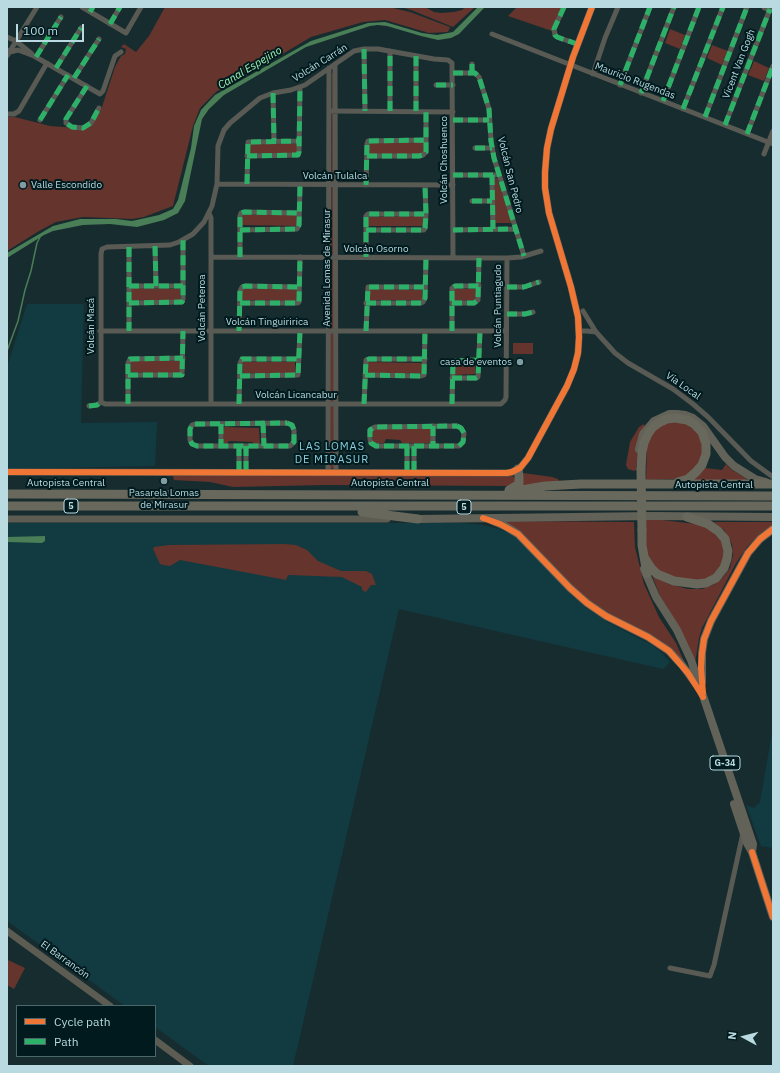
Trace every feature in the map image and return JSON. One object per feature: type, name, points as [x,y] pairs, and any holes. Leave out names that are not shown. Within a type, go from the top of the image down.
[{"type":"highway","points":[[647,574],[640,530],[640,469],[642,452],[644,443],[653,427],[660,422],[671,418],[679,418],[690,422],[699,429],[705,438],[705,458],[694,475],[688,479],[670,484]]},
{"type":"highway","points":[[498,494],[518,485],[520,480],[518,470]]},
{"type":"highway","points":[[498,494],[553,485],[773,484]]},
{"type":"highway","name":"Autopista Central","points":[[7,494],[498,494],[773,496]]},
{"type":"highway","name":"Autopista Central","points":[[7,506],[773,506]]},
{"type":"highway","points":[[311,506],[418,519]]},
{"type":"highway","points":[[644,558],[657,574],[674,581],[697,584],[706,583],[716,578],[724,568],[727,560],[727,547],[725,539],[718,531],[708,524],[687,517]]},
{"type":"main road","points":[[640,469],[640,442],[648,426],[661,417],[669,414],[681,414],[693,418],[703,426],[725,457],[739,470],[755,479],[773,484]]},
{"type":"main road","points":[[418,519],[773,517]]},
{"type":"main road","points":[[483,518],[500,524],[518,534],[570,588],[587,603],[606,616],[648,637],[669,651],[688,673],[703,697]]},
{"type":"main road","points":[[703,697],[701,660],[708,626],[748,553],[760,539],[773,529]]},
{"type":"main road","points":[[640,530],[641,558],[647,574]]},
{"type":"main road","name":"G-34","points":[[647,574],[656,597],[686,647],[709,717],[721,764],[773,917]]},
{"type":"main road","name":"G-34","points":[[709,717],[753,844],[752,852]]},
{"type":"street","points":[[8,52],[37,7]]},
{"type":"street","points":[[82,7],[92,9],[110,24],[126,33],[144,7]]},
{"type":"street","points":[[110,24],[120,7]]},
{"type":"street","points":[[564,7],[554,29],[555,35],[577,44]]},
{"type":"street","points":[[7,472],[507,473],[518,470],[528,458],[570,381],[578,353],[579,331],[574,299],[549,213],[545,180],[545,159],[548,140],[570,65],[592,7]]},
{"type":"street","points":[[593,74],[605,38],[618,7]]},
{"type":"street","points":[[620,84],[650,7]]},
{"type":"street","points":[[641,93],[674,7]]},
{"type":"street","points":[[663,101],[699,7]]},
{"type":"street","points":[[683,109],[723,7]]},
{"type":"street","points":[[705,118],[747,7]]},
{"type":"street","name":"Vicent Van Gogh","points":[[725,125],[770,9]]},
{"type":"street","points":[[35,57],[61,17]]},
{"type":"street","points":[[56,68],[81,28]]},
{"type":"street","name":"Mauricio Rugendas","points":[[492,34],[771,143]]},
{"type":"street","points":[[7,37],[16,41],[35,57]]},
{"type":"street","points":[[74,78],[99,39]]},
{"type":"street","points":[[364,49],[365,111]]},
{"type":"street","name":"Volcán Carrán","points":[[102,249],[107,247],[174,244],[183,240],[199,229],[209,212],[217,184],[218,146],[225,128],[232,120],[256,101],[273,93],[300,88],[350,53],[364,49],[378,49],[448,60],[451,62]]},
{"type":"street","points":[[8,52],[18,50],[35,57],[97,92],[102,93],[115,56],[121,52]]},
{"type":"street","points":[[390,51],[390,111]]},
{"type":"street","points":[[416,56],[416,112]]},
{"type":"street","name":"Volcán Choshuenco","points":[[451,62],[453,64],[453,258]]},
{"type":"street","points":[[7,114],[14,114],[19,111],[47,63]]},
{"type":"street","name":"Avenida Lomas de Mirasur","points":[[335,64],[336,472]]},
{"type":"street","points":[[453,73],[472,73],[472,64]]},
{"type":"street","points":[[747,134],[773,66]]},
{"type":"street","name":"Avenida Lomas de Mirasur","points":[[328,472],[329,68]]},
{"type":"street","name":"Volcán San Pedro","points":[[472,73],[477,74],[479,77],[489,109],[495,175],[524,256]]},
{"type":"street","points":[[40,120],[68,75]]},
{"type":"street","points":[[436,85],[453,85]]},
{"type":"street","points":[[87,86],[66,119],[66,123],[72,127],[83,128],[91,123],[99,108]]},
{"type":"street","points":[[247,156],[297,155],[299,152],[300,88]]},
{"type":"street","points":[[273,93],[274,141]]},
{"type":"street","points":[[329,111],[453,112]]},
{"type":"street","points":[[367,156],[423,155],[426,152],[426,112]]},
{"type":"street","points":[[453,120],[489,120]]},
{"type":"street","points":[[764,154],[771,143],[773,130]]},
{"type":"street","points":[[366,185],[368,141],[425,140]]},
{"type":"street","points":[[247,184],[247,144],[249,141],[299,141]]},
{"type":"street","points":[[475,148],[492,148]]},
{"type":"street","points":[[453,175],[495,175],[492,201],[493,230]]},
{"type":"street","name":"Volcán Tulalca","points":[[217,184],[453,185]]},
{"type":"street","points":[[240,230],[295,229],[299,226],[300,184]]},
{"type":"street","points":[[366,230],[424,230],[426,214],[425,185]]},
{"type":"street","points":[[472,201],[492,201]]},
{"type":"street","name":"Volcán Peteroa","points":[[209,212],[211,218],[211,404]]},
{"type":"street","points":[[240,257],[240,216],[242,213],[299,212]]},
{"type":"street","points":[[366,258],[366,216],[368,214],[426,214]]},
{"type":"street","points":[[453,230],[515,229]]},
{"type":"street","points":[[129,303],[181,302],[183,299],[183,240]]},
{"type":"street","points":[[155,246],[156,286]]},
{"type":"street","points":[[129,247],[129,331]]},
{"type":"street","name":"Volcán Macá","points":[[101,402],[100,331],[102,249]]},
{"type":"street","name":"Volcán Osorno","points":[[211,257],[507,258],[524,256],[541,251]]},
{"type":"street","points":[[240,303],[298,303],[300,287],[300,257]]},
{"type":"street","points":[[366,303],[421,303],[425,298],[426,258]]},
{"type":"street","points":[[452,303],[476,302],[479,299],[479,258]]},
{"type":"street","name":"Volcán Puntiagudo","points":[[504,402],[506,397],[507,258]]},
{"type":"street","points":[[507,287],[524,286],[539,282]]},
{"type":"street","points":[[129,286],[183,286]]},
{"type":"street","points":[[452,331],[451,290],[454,286],[479,286]]},
{"type":"street","points":[[239,331],[240,291],[242,287],[300,287]]},
{"type":"street","points":[[366,331],[366,303],[368,287],[425,287]]},
{"type":"street","name":"Vía Local","points":[[583,311],[596,332],[620,357],[673,389],[693,404],[708,417],[751,461],[773,477]]},
{"type":"street","points":[[506,314],[525,314],[533,312]]},
{"type":"street","points":[[579,331],[587,330],[596,332]]},
{"type":"street","name":"Volcán Tinguiririca","points":[[100,331],[506,331]]},
{"type":"street","points":[[128,375],[181,375],[183,373],[183,331]]},
{"type":"street","points":[[240,376],[296,376],[299,372],[300,331]]},
{"type":"street","points":[[365,375],[422,375],[424,373],[425,359],[425,331]]},
{"type":"street","points":[[452,378],[478,377],[480,331]]},
{"type":"street","points":[[128,404],[128,361],[131,359],[183,358]]},
{"type":"street","points":[[239,404],[240,363],[243,359],[299,359]]},
{"type":"street","points":[[364,404],[365,362],[368,359],[425,359]]},
{"type":"street","points":[[452,404],[453,361],[479,360]]},
{"type":"street","name":"Volcán Licancabur","points":[[89,406],[97,405],[101,402],[105,404],[499,404],[504,402]]},
{"type":"street","points":[[263,423],[264,446]]},
{"type":"street","points":[[263,423],[291,424],[294,428],[294,443],[290,446],[195,446],[190,440],[190,428],[194,424],[263,423]]},
{"type":"street","points":[[221,424],[221,446]]},
{"type":"street","points":[[376,426],[433,426],[460,427],[463,431],[464,441],[459,446],[407,446],[374,446],[370,441],[370,430],[376,426]]},
{"type":"street","points":[[433,426],[433,446]]},
{"type":"street","points":[[239,446],[242,473]]},
{"type":"street","points":[[242,473],[246,446]]},
{"type":"street","points":[[407,446],[411,473]]},
{"type":"street","points":[[411,473],[414,446]]},
{"type":"street","points":[[7,519],[418,519]]},
{"type":"street","points":[[670,968],[710,976],[714,965],[743,832]]},
{"type":"street","name":"El Barrancón","points":[[7,931],[109,1005]]},
{"type":"street","points":[[156,1041],[190,1066]]},
{"type":"shaded area","points":[[165,7],[389,7],[410,12],[450,27],[448,32],[429,33],[385,20],[363,22],[311,37],[227,87],[217,91],[200,108],[193,126],[173,206],[144,217],[132,219],[83,217],[56,222],[7,251],[7,117],[15,117],[50,126],[77,128],[83,128],[95,120],[101,110],[115,67],[121,56],[125,54],[126,49],[121,47],[124,44],[136,52],[149,36]]},
{"type":"shaded area","points":[[401,7],[425,7],[434,12],[441,13],[462,10],[465,7],[475,7],[453,27]]},
{"type":"shaded area","points":[[478,7],[485,7],[459,34],[451,38],[438,40],[387,26],[378,25],[370,26],[306,47],[224,95],[209,109],[202,119],[185,201],[178,213],[164,220],[137,227],[110,224],[83,225],[53,231],[7,258],[7,253],[53,226],[80,219],[116,219],[132,221],[159,215],[173,209],[178,200],[191,148],[194,126],[201,110],[215,95],[311,41],[368,23],[385,22],[422,33],[437,35],[453,32]]},
{"type":"shaded area","points":[[517,7],[562,7],[552,31],[508,16]]},
{"type":"shaded area","points":[[670,29],[685,35],[680,49],[665,43]]},
{"type":"shaded area","points":[[712,45],[728,51],[722,65],[707,58]]},
{"type":"shaded area","points":[[754,61],[769,68],[764,81],[748,75]]},
{"type":"shaded area","points":[[332,73],[334,468],[330,469]]},
{"type":"shaded area","points":[[424,142],[423,154],[368,154],[368,143]]},
{"type":"shaded area","points":[[249,144],[297,144],[297,153],[249,154]]},
{"type":"shaded area","points":[[495,178],[497,178],[512,223],[494,223]]},
{"type":"shaded area","points":[[243,215],[298,215],[298,226],[242,225]]},
{"type":"shaded area","points":[[423,216],[423,226],[368,226],[368,217]]},
{"type":"shaded area","points":[[131,288],[180,289],[180,300],[130,300]]},
{"type":"shaded area","points":[[242,289],[297,289],[297,301],[242,300]]},
{"type":"shaded area","points":[[369,289],[422,290],[422,300],[369,300]]},
{"type":"shaded area","points":[[453,289],[476,289],[476,300],[453,301]]},
{"type":"shaded area","points":[[27,304],[84,304],[81,423],[157,422],[155,466],[7,469],[7,367]]},
{"type":"shaded area","points":[[513,343],[533,343],[533,354],[513,354]]},
{"type":"shaded area","points":[[131,361],[181,361],[181,374],[131,372]]},
{"type":"shaded area","points":[[243,362],[295,362],[295,373],[243,373]]},
{"type":"shaded area","points":[[367,362],[422,363],[422,373],[367,373]]},
{"type":"shaded area","points":[[455,362],[475,362],[475,374],[455,375]]},
{"type":"shaded area","points":[[666,422],[684,423],[697,432],[702,439],[702,459],[690,474],[675,479],[646,480],[647,445],[653,431]]},
{"type":"shaded area","points":[[644,424],[645,427],[639,442],[636,470],[634,471],[628,469],[626,465],[630,442],[639,427]]},
{"type":"shaded area","points":[[224,427],[259,428],[260,444],[253,444],[253,442],[229,441],[225,445],[223,442]]},
{"type":"shaded area","points":[[375,429],[430,429],[432,431],[432,442],[402,443],[400,440],[386,439],[384,443],[375,443],[373,441],[373,431]]},
{"type":"shaded area","points":[[726,464],[732,470],[746,478],[746,480],[694,480],[705,468],[722,470]]},
{"type":"shaded area","points":[[523,473],[552,477],[558,479],[559,482],[519,487]]},
{"type":"shaded area","points":[[173,476],[513,476],[516,480],[512,486],[326,485],[233,487],[210,482],[174,480]]},
{"type":"shaded area","points":[[646,520],[662,520],[696,524],[710,529],[723,543],[723,565],[716,573],[707,579],[696,581],[671,576],[656,569],[650,562],[645,549]]},
{"type":"shaded area","points":[[502,521],[634,522],[635,547],[644,584],[659,617],[676,643],[687,668],[678,658],[590,604]]},
{"type":"shaded area","points":[[713,522],[773,522],[773,526],[762,532],[747,547],[736,563],[702,628],[695,663],[681,631],[660,596],[652,575],[669,584],[688,589],[702,589],[713,585],[723,577],[730,568],[733,555],[732,544],[724,530]]},
{"type":"shaded area","points":[[7,523],[461,523],[483,525],[515,535],[571,595],[585,607],[609,623],[652,645],[670,662],[663,669],[399,609],[293,1066],[209,1066],[156,1028],[156,1005],[124,1005],[7,921]]},
{"type":"shaded area","points":[[45,536],[45,541],[42,543],[7,542],[7,537]]},
{"type":"shaded area","points":[[169,545],[296,545],[307,550],[318,561],[341,571],[366,571],[372,574],[376,585],[371,585],[366,592],[362,590],[362,587],[342,577],[288,575],[286,580],[180,560],[170,566],[163,565],[160,564],[153,549],[154,547]]},
{"type":"shaded area","points":[[773,727],[773,848],[761,846],[746,805],[754,808],[760,802]]},
{"type":"shaded area","points":[[8,960],[25,968],[14,989],[7,985]]},
{"type":"waterway","points":[[7,351],[18,321],[37,243],[41,235]]},
{"type":"marked path","points":[[90,12],[93,7]]},
{"type":"marked path","points":[[110,24],[120,7]]},
{"type":"marked path","points":[[564,7],[554,29],[555,35],[577,44]]},
{"type":"marked path","points":[[620,85],[650,7]]},
{"type":"marked path","points":[[641,93],[674,7]]},
{"type":"marked path","points":[[663,101],[699,7]]},
{"type":"marked path","points":[[683,109],[723,7]]},
{"type":"marked path","points":[[705,117],[747,7]]},
{"type":"marked path","points":[[725,125],[770,9]]},
{"type":"marked path","points":[[36,57],[61,17]]},
{"type":"marked path","points":[[56,68],[81,28]]},
{"type":"marked path","points":[[74,78],[99,39]]},
{"type":"marked path","points":[[364,49],[365,111]]},
{"type":"marked path","points":[[390,51],[390,111]]},
{"type":"marked path","points":[[416,56],[416,112]]},
{"type":"marked path","points":[[472,64],[472,73]]},
{"type":"marked path","points":[[747,134],[773,66]]},
{"type":"marked path","points":[[453,73],[475,73],[479,77],[489,109],[491,141],[494,158],[524,256]]},
{"type":"marked path","points":[[40,120],[68,75]]},
{"type":"marked path","points":[[436,85],[453,85]]},
{"type":"marked path","points":[[87,86],[66,119],[66,123],[72,127],[83,128],[91,123],[99,108]]},
{"type":"marked path","points":[[247,156],[298,155],[300,87]]},
{"type":"marked path","points":[[273,93],[274,141]]},
{"type":"marked path","points":[[367,156],[423,155],[426,152],[426,112]]},
{"type":"marked path","points":[[453,120],[489,120]]},
{"type":"marked path","points":[[366,185],[368,141],[425,140]]},
{"type":"marked path","points":[[247,184],[248,142],[299,141]]},
{"type":"marked path","points":[[475,148],[492,148]]},
{"type":"marked path","points":[[453,175],[496,175]]},
{"type":"marked path","points":[[492,175],[493,229]]},
{"type":"marked path","points":[[240,230],[297,229],[299,225],[300,185]]},
{"type":"marked path","points":[[366,230],[424,230],[426,214],[425,185]]},
{"type":"marked path","points":[[472,201],[492,201]]},
{"type":"marked path","points":[[240,257],[241,213],[299,213]]},
{"type":"marked path","points":[[366,257],[366,216],[368,214],[426,214]]},
{"type":"marked path","points":[[453,230],[515,229]]},
{"type":"marked path","points":[[129,303],[182,302],[183,240]]},
{"type":"marked path","points":[[155,246],[156,286]]},
{"type":"marked path","points":[[129,247],[129,331]]},
{"type":"marked path","points":[[240,303],[298,303],[300,257]]},
{"type":"marked path","points":[[366,303],[423,302],[425,298],[426,258]]},
{"type":"marked path","points":[[452,303],[474,303],[478,300],[479,258]]},
{"type":"marked path","points":[[507,287],[524,287],[539,282]]},
{"type":"marked path","points":[[129,286],[183,286]]},
{"type":"marked path","points":[[452,331],[452,288],[455,286],[479,286]]},
{"type":"marked path","points":[[239,331],[240,291],[242,287],[299,287]]},
{"type":"marked path","points":[[366,331],[368,287],[425,287]]},
{"type":"marked path","points":[[507,314],[525,314],[533,312]]},
{"type":"marked path","points":[[128,375],[182,375],[183,331]]},
{"type":"marked path","points":[[240,376],[298,375],[300,331]]},
{"type":"marked path","points":[[365,375],[424,375],[425,331]]},
{"type":"marked path","points":[[452,378],[478,377],[480,331]]},
{"type":"marked path","points":[[128,404],[128,363],[130,359],[183,358]]},
{"type":"marked path","points":[[239,404],[240,363],[242,359],[299,359]]},
{"type":"marked path","points":[[364,404],[366,360],[425,359]]},
{"type":"marked path","points":[[452,404],[453,361],[479,360]]},
{"type":"marked path","points":[[89,406],[97,405],[101,402]]},
{"type":"marked path","points":[[263,423],[264,446]]},
{"type":"marked path","points":[[287,423],[292,425],[294,430],[294,442],[290,446],[197,446],[192,444],[190,440],[190,429],[192,425],[195,424],[287,423]]},
{"type":"marked path","points":[[221,424],[221,446]]},
{"type":"marked path","points":[[433,426],[433,446]]},
{"type":"marked path","points":[[457,426],[461,428],[464,433],[463,442],[459,446],[376,446],[371,443],[370,439],[370,430],[375,427],[457,426]]},
{"type":"marked path","points":[[239,446],[239,473]]},
{"type":"marked path","points":[[246,446],[246,473]]},
{"type":"marked path","points":[[407,446],[407,473]]},
{"type":"marked path","points":[[414,446],[414,473]]},
{"type":"cycle path","points":[[7,472],[507,473],[520,468],[528,458],[567,386],[574,369],[578,353],[578,317],[571,287],[549,213],[545,188],[545,172],[547,148],[551,129],[573,57],[592,7]]},
{"type":"cycle path","points":[[483,518],[500,524],[518,534],[570,588],[587,603],[606,616],[648,637],[669,651],[688,673],[703,697]]},
{"type":"cycle path","points":[[703,693],[701,668],[702,653],[704,639],[711,621],[748,553],[760,539],[773,529]]},
{"type":"cycle path","points":[[752,852],[773,917]]},
{"type":"place","name":"Valle Escondido","points":[[23,185]]},
{"type":"place","name":"casa de eventos","points":[[520,362]]},
{"type":"place","name":"Pasarela Lomas de Mirasur","points":[[164,481]]},
{"type":"district","name":"LAS LOMAS DE MIRASUR","points":[[332,453]]},
{"type":"water label","name":"Canal Espejino","points":[[250,68]]}]
